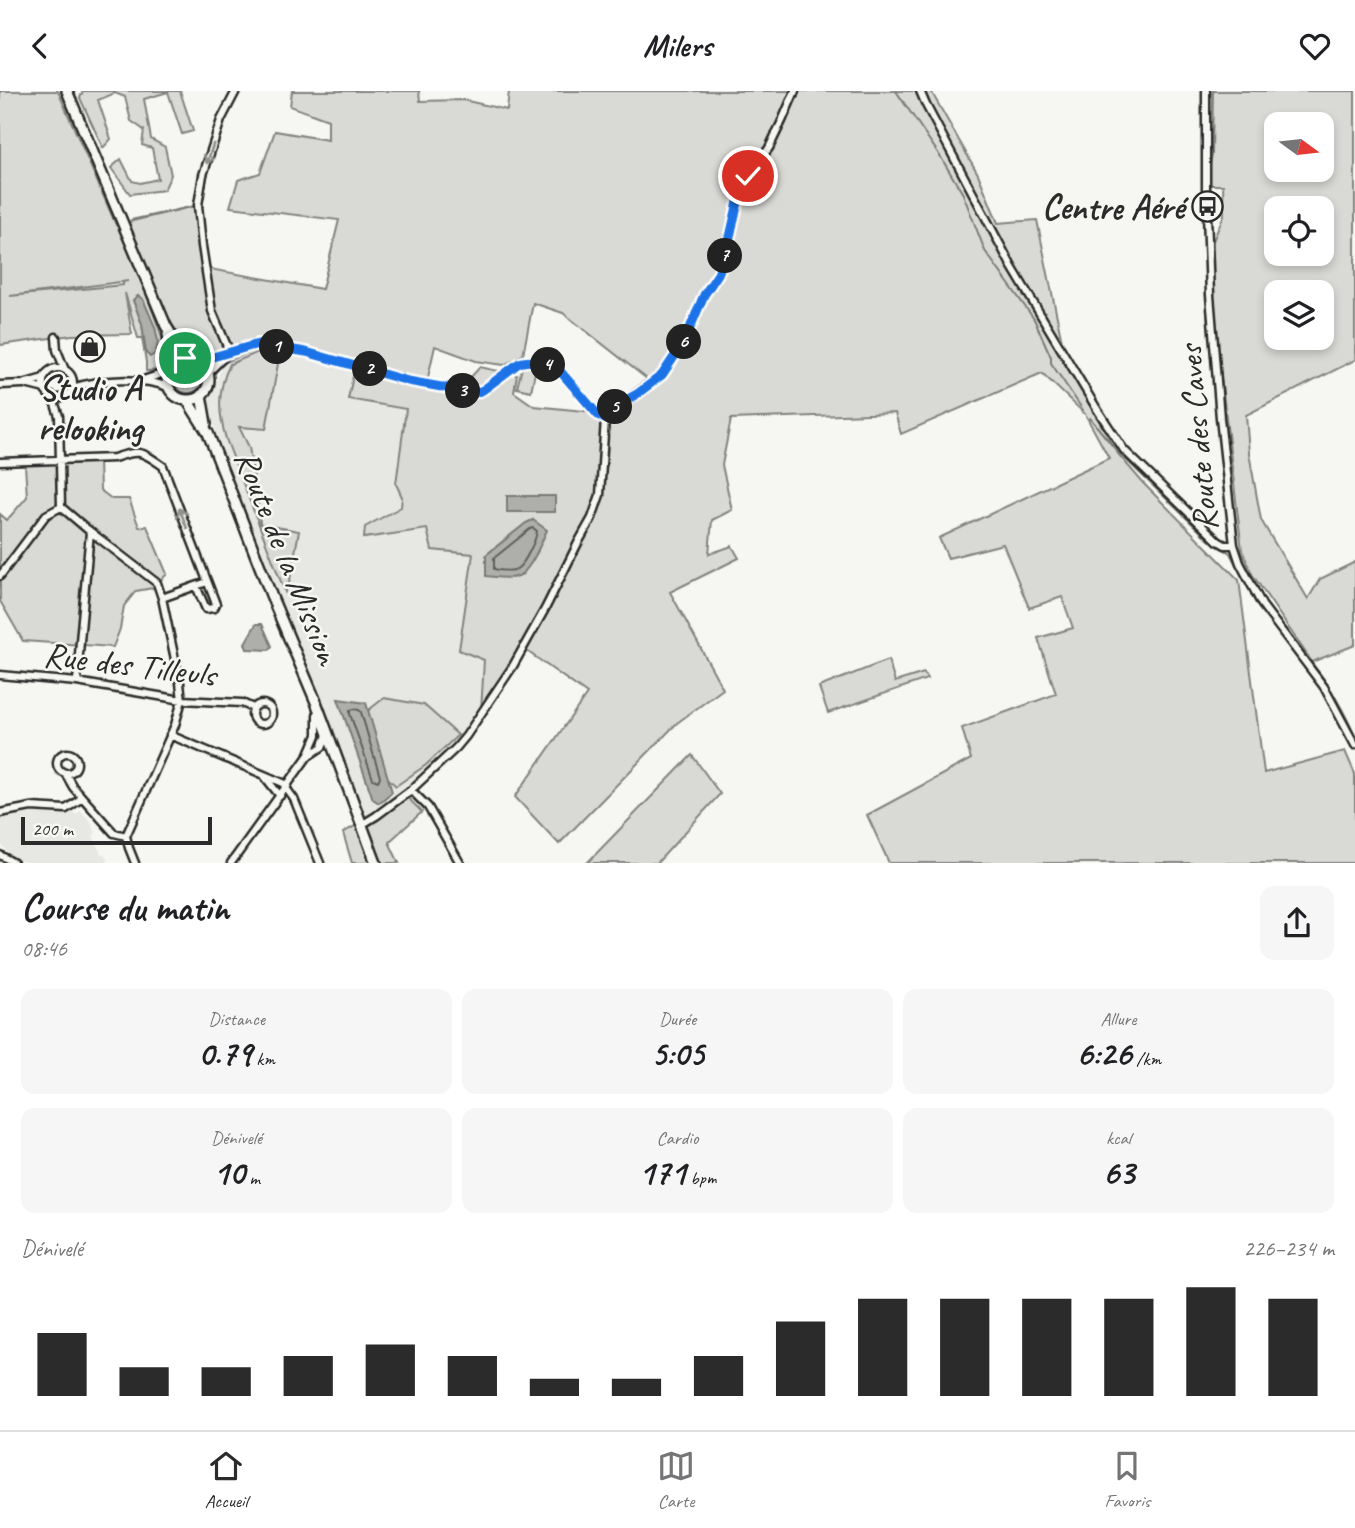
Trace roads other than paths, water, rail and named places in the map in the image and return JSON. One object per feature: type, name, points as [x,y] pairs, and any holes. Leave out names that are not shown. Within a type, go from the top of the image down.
[{"type":"main road","points":[[67,91],[166,326],[179,348],[203,364],[208,373],[208,385],[197,398],[187,400],[176,397],[168,387],[170,368],[166,326]]},
{"type":"main road","points":[[170,368],[180,359],[194,360]]},
{"type":"main road","points":[[201,395],[208,433]]},
{"type":"main road","points":[[187,400],[208,433]]},
{"type":"main road","name":"Route de la Mission","points":[[208,433],[316,702],[322,734],[335,753],[376,863]]},
{"type":"street","points":[[229,353],[212,311],[198,205],[203,175],[221,120],[236,91]]},
{"type":"street","points":[[363,824],[428,776],[466,736],[513,666],[592,519],[600,495],[605,419],[612,408],[662,375],[684,342],[704,295],[718,274],[726,254],[738,202],[748,176],[769,148],[794,91]]},
{"type":"street","points":[[920,91],[1012,267],[1124,450],[1218,541],[1225,545],[1234,545]]},
{"type":"street","name":"Route des Caves","points":[[1206,91],[1210,295],[1234,545],[1240,563],[1262,605],[1324,687],[1355,745]]},
{"type":"street","points":[[56,337],[57,349],[65,370],[71,376],[93,382]]},
{"type":"street","points":[[194,360],[258,344],[330,358],[408,381],[475,393],[519,363],[537,362],[560,371],[598,415],[605,419]]},
{"type":"street","points":[[0,385],[23,384],[44,378],[51,370],[57,349]]},
{"type":"street","points":[[208,373],[229,353]]},
{"type":"street","points":[[59,416],[66,395],[72,388],[93,382],[157,377],[170,368]]},
{"type":"street","points":[[51,370],[65,370]]},
{"type":"street","points":[[71,376],[72,388]]},
{"type":"street","points":[[44,378],[45,389]]},
{"type":"street","points":[[141,380],[168,387]]},
{"type":"street","points":[[23,384],[45,389],[52,396],[59,416],[61,506],[90,532],[157,583],[162,598],[182,700],[127,836],[135,863]]},
{"type":"street","points":[[52,396],[66,395]]},
{"type":"street","points":[[0,462],[114,458],[130,453],[145,453],[163,466],[216,604],[214,608],[208,610],[204,607],[196,586]]},
{"type":"street","points":[[0,576],[46,515],[61,506]]},
{"type":"street","points":[[77,682],[90,532]]},
{"type":"street","points":[[162,598],[207,582]]},
{"type":"street","name":"Rue des Tilleuls","points":[[0,675],[77,682],[182,700],[242,703],[253,708]]},
{"type":"street","points":[[322,734],[322,747]]},
{"type":"street","points":[[231,863],[322,734]]},
{"type":"street","points":[[170,735],[287,787],[320,863]]},
{"type":"street","points":[[308,756],[322,747],[335,753]]},
{"type":"street","points":[[65,773],[73,787],[114,833],[127,836]]},
{"type":"street","points":[[264,775],[279,796]]},
{"type":"street","points":[[411,790],[428,807],[460,863]]},
{"type":"street","points":[[0,813],[31,807],[66,809],[82,797]]},
{"type":"street","points":[[0,855],[14,863]]},
{"type":"water","points":[[138,296],[143,299],[158,341],[156,353],[150,357],[146,353],[142,324],[133,300]]},
{"type":"water","points":[[507,496],[555,496],[555,512],[507,512]]},
{"type":"water","points":[[533,520],[547,530],[525,570],[512,578],[486,576],[486,555]]},
{"type":"water","points":[[256,624],[262,624],[272,646],[269,650],[247,649],[245,643]]},
{"type":"water","points":[[338,699],[366,703],[392,792],[379,803],[373,799]]},
{"type":"waterway","points":[[896,91],[963,194],[985,251],[1034,319],[1051,357],[1051,363],[1083,410]]},
{"type":"waterway","points":[[131,220],[195,206]]},
{"type":"waterway","points":[[1090,418],[1116,450],[1210,541]]},
{"type":"waterway","points":[[1218,546],[1230,553],[1248,588]]},
{"type":"waterway","points":[[1251,595],[1264,613]]},
{"type":"waterway","points":[[1298,648],[1331,689],[1355,736]]},
{"type":"place","name":"Centre Aéré","points":[[1207,207]]},
{"type":"place","name":"Studio A relooking","points":[[90,347]]}]
